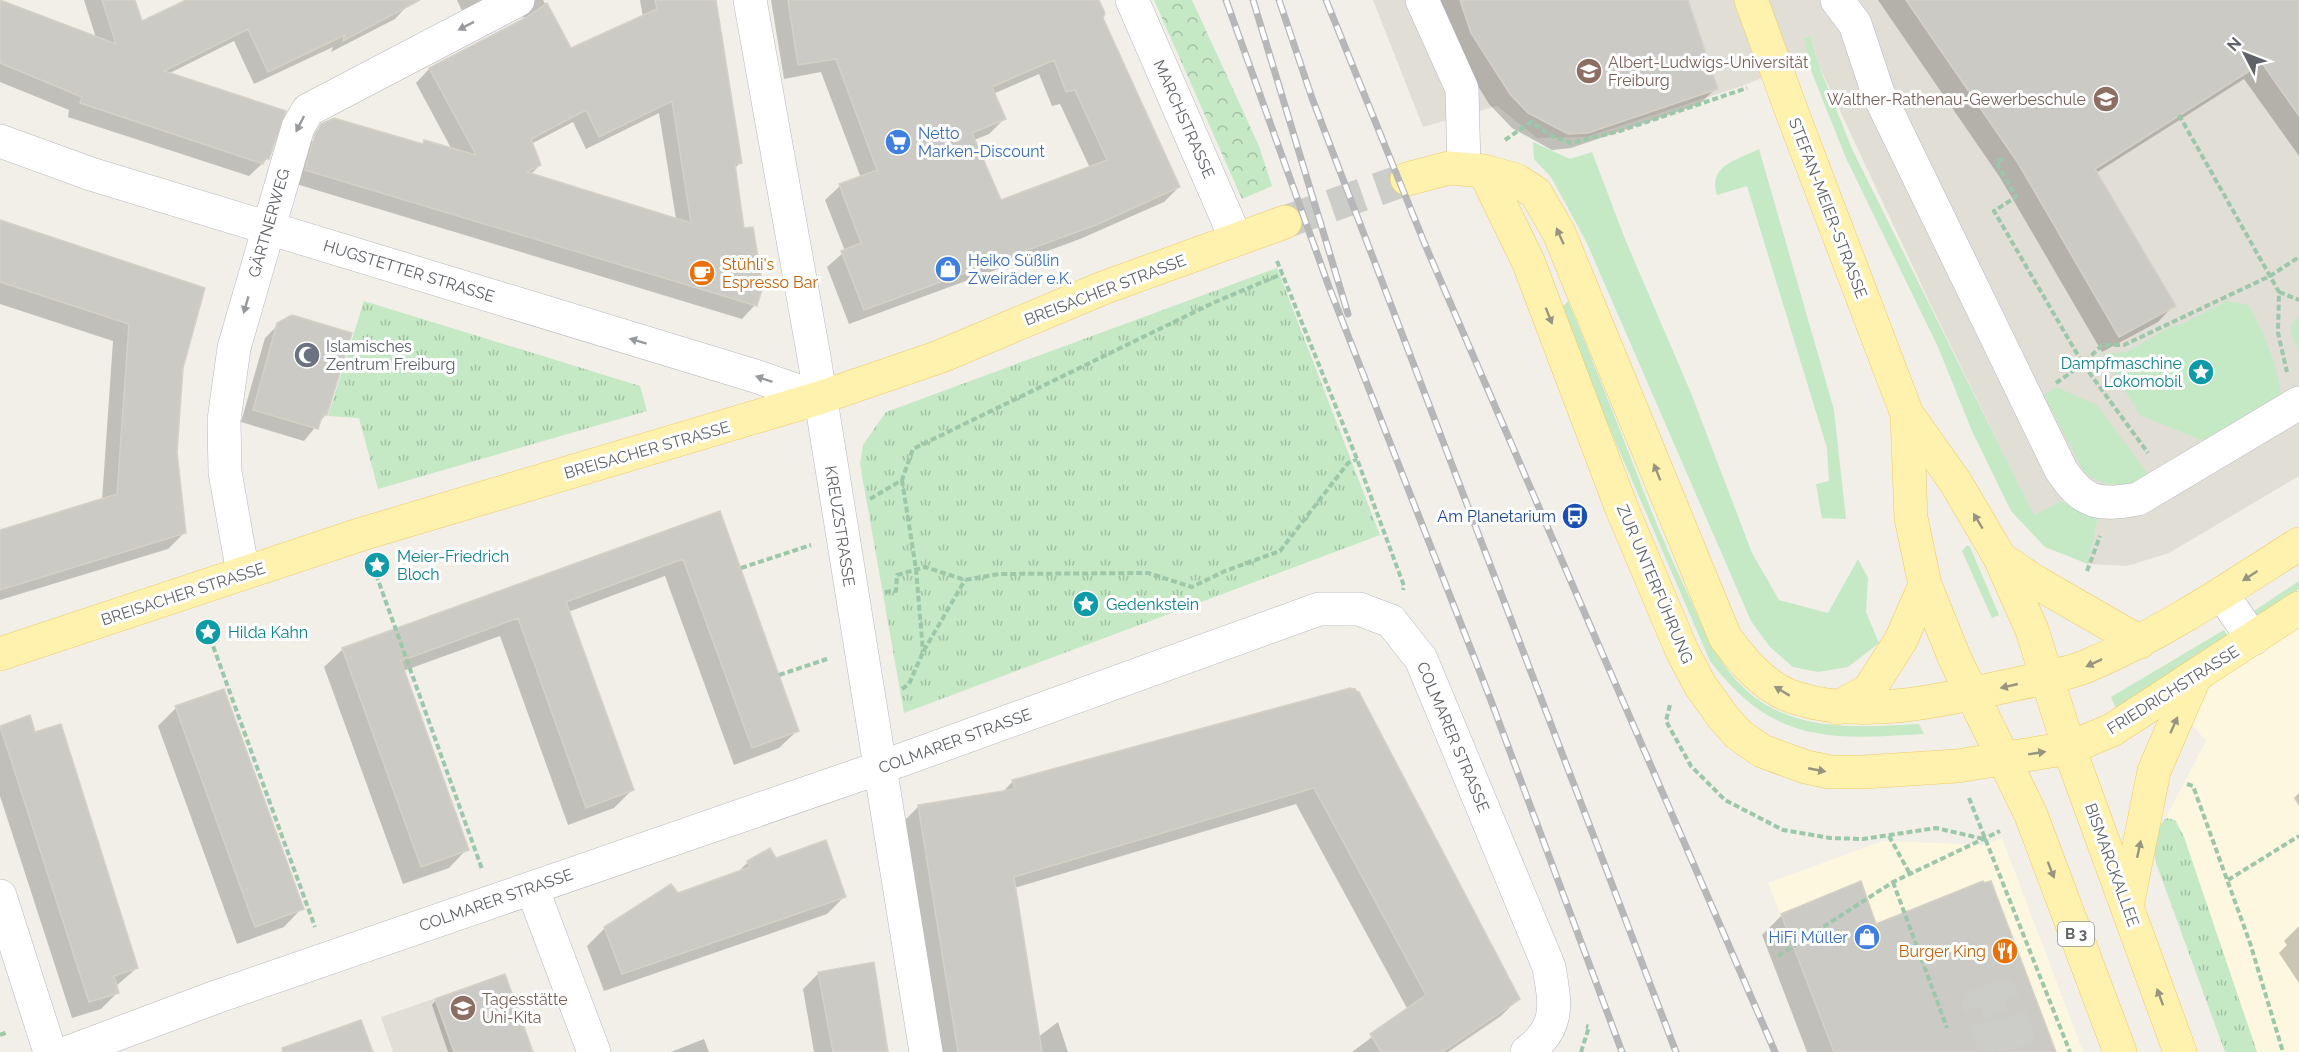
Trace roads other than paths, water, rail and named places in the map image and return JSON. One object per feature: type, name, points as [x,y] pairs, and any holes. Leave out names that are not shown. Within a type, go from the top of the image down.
[{"type":"main road","name":"STEFAN-MEIER-STRASSE","points":[[1752,0],[1779,78],[1907,414],[1956,483],[2000,558],[2032,630],[2046,678]]},
{"type":"main road","points":[[1407,179],[1449,168],[1474,170],[1516,180],[1536,193],[1549,212],[1725,637],[1758,676],[1794,698],[1837,708],[1925,702],[2046,678],[2084,667],[2140,642],[2222,594],[2299,544]]},
{"type":"main road","name":"ZUR UNTERFÜHRUNG","points":[[1474,170],[1528,261],[1622,509],[1682,651],[1700,685],[1738,734],[1762,751],[1779,759],[1830,772],[1924,769],[2004,758]]},
{"type":"main road","name":"BREISACHER STRASSE","points":[[0,654],[362,534],[819,399],[939,357],[1103,288],[1262,230]]},
{"type":"main road","name":"STEFAN-MEIER-STRASSE","points":[[1907,414],[1911,518],[1926,585],[1973,694]]},
{"type":"main road","points":[[2000,558],[2034,581],[2140,642]]},
{"type":"main road","points":[[1837,708],[1869,690],[1901,640],[1926,585]]},
{"type":"main road","name":"FRIEDRICHSTRASSE","points":[[2004,758],[2069,748],[2112,730],[2194,679],[2299,608]]},
{"type":"main road","name":"BISMARCKALLEE","points":[[2046,678],[2069,748],[2180,1052]]},
{"type":"main road","points":[[2127,906],[2154,771],[2194,679]]},
{"type":"main road","name":"B 3","points":[[1973,694],[2031,815],[2120,1052]]},
{"type":"street","name":"GÄRTNERWEG","points":[[243,573],[225,472],[224,420],[234,348],[297,127],[308,110],[518,0]]},
{"type":"street","name":"KREUZSTRASSE","points":[[750,0],[840,521],[926,1052]]},
{"type":"street","name":"MARCHSTRASSE","points":[[1132,0],[1262,230]]},
{"type":"street","points":[[1422,0],[1462,89],[1474,170]]},
{"type":"street","points":[[1837,0],[1855,24],[1878,93],[2026,400],[2061,470],[2076,492],[2093,501],[2110,504],[2138,499],[2297,404]]},
{"type":"street","name":"HUGSTETTER STRASSE","points":[[0,141],[91,174],[755,376],[819,399]]},
{"type":"street","points":[[2222,594],[2253,639]]},
{"type":"street","name":"COLMARER STRASSE","points":[[69,1052],[327,958],[879,768],[1319,609],[1359,609],[1391,621],[1421,659],[1549,967],[1556,1008],[1547,1031],[1527,1052]]},
{"type":"street","points":[[532,888],[594,1052]]},
{"type":"street","points":[[3,912],[50,1052]]},
{"type":"tunnel","points":[[1285,222],[1407,179]]},
{"type":"tunnel","points":[[1997,1052],[1979,1004],[2002,995],[2023,1052]]},
{"type":"railway","points":[[1226,0],[1329,287],[1490,698],[1622,1052]]},
{"type":"railway","points":[[1253,0],[1348,314]]},
{"type":"railway","points":[[1279,0],[1312,98],[1676,1052]]},
{"type":"railway","points":[[1326,0],[1426,247],[1775,1052]]},
{"type":"place","name":"Albert-Ludwigs-Universität Freiburg","points":[[1589,71]]},
{"type":"place","name":"Walther-Rathenau-Gewerbeschule","points":[[2106,99]]},
{"type":"place","name":"Netto Marken-Discount","points":[[898,142]]},
{"type":"place","name":"Heiko Süßlin Zweiräder e.K.","points":[[948,269]]},
{"type":"place","name":"Stühli's Espresso Bar","points":[[702,273]]},
{"type":"place","name":"Islamisches Zentrum Freiburg","points":[[307,355]]},
{"type":"place","name":"Dampfmaschine Lokomobil","points":[[2201,372]]},
{"type":"place","name":"Am Planetarium","points":[[1575,516]]},
{"type":"place","name":"Meier-Friedrich Bloch","points":[[377,565]]},
{"type":"place","name":"Gedenkstein","points":[[1086,604]]},
{"type":"place","name":"Hilda Kahn","points":[[208,632]]},
{"type":"place","name":"HiFi Müller","points":[[1867,937]]},
{"type":"place","name":"Burger King","points":[[2005,951]]},
{"type":"place","name":"Tagesstätte Uni-Kita","points":[[463,1008]]}]
